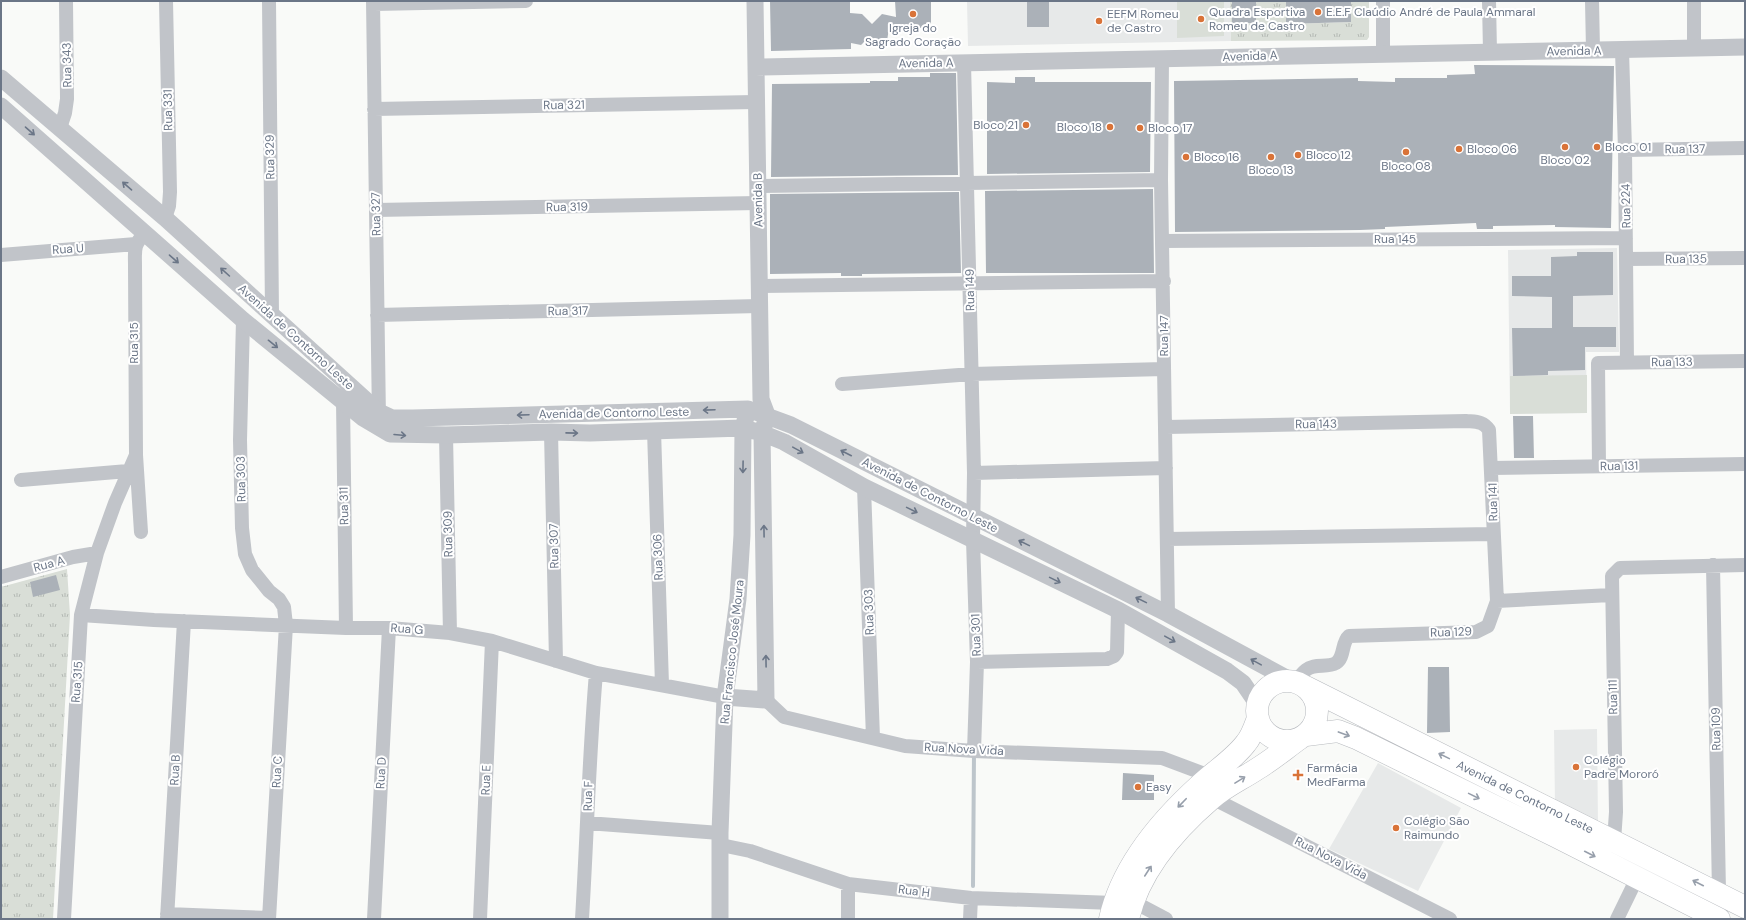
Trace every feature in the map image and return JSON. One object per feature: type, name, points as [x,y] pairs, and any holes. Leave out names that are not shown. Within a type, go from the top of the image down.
[{"type":"main road","points":[[1281,681],[1297,683],[1312,692],[1318,707],[1317,717],[1302,737],[1264,765],[1212,798],[1171,838],[1121,910],[1124,878],[1135,859],[1165,822],[1210,776],[1247,742],[1258,711],[1259,699],[1269,687],[1281,681]]},
{"type":"main road","name":"Avenida de Contorno Leste","points":[[1297,683],[1745,907]]},
{"type":"main road","points":[[1258,711],[1263,728],[1270,735],[1279,740],[1289,741],[1302,737]]},
{"type":"main road","name":"Avenida de Contorno Leste","points":[[1302,737],[1338,732],[1356,738],[1719,919]]},
{"type":"street","name":"Rua 343","points":[[60,128],[65,113],[67,99],[66,1]]},
{"type":"street","name":"Rua 331","points":[[165,218],[169,206],[170,192],[166,1]]},
{"type":"street","name":"Rua 329","points":[[269,1],[272,314]]},
{"type":"street","points":[[373,3],[526,1]]},
{"type":"street","name":"Avenida B","points":[[755,1],[755,102],[760,306],[755,404]]},
{"type":"street","points":[[1382,1],[1384,54]]},
{"type":"street","points":[[1489,1],[1490,52]]},
{"type":"street","points":[[1592,1],[1593,50]]},
{"type":"street","points":[[1694,1],[1694,48]]},
{"type":"street","name":"Rua 327","points":[[373,3],[379,420]]},
{"type":"street","name":"Avenida A","points":[[756,67],[1745,47]]},
{"type":"street","name":"Rua 224","points":[[1622,50],[1626,150],[1627,363]]},
{"type":"street","name":"Rua 147","points":[[1162,59],[1161,180],[1164,282],[1168,614]]},
{"type":"street","name":"Rua 149","points":[[964,63],[974,518]]},
{"type":"street","name":"Avenida de Contorno Leste","points":[[1,78],[165,218],[353,388],[390,434],[402,436],[551,432],[590,433],[743,428],[762,433],[784,442],[864,487],[1118,610],[1227,671],[1243,683],[1258,711]]},
{"type":"street","name":"Rua 321","points":[[374,109],[755,102]]},
{"type":"street","name":"Avenida de Contorno Leste","points":[[1,106],[140,239],[243,320],[363,418],[379,420],[392,418],[755,404],[767,415],[818,438],[974,518],[1168,614],[1297,683]]},
{"type":"street","name":"Rua 137","points":[[1626,150],[1745,148]]},
{"type":"street","points":[[758,186],[1161,180]]},
{"type":"street","name":"Rua 319","points":[[376,210],[758,203]]},
{"type":"street","name":"Rua 145","points":[[1163,241],[1626,238]]},
{"type":"street","name":"Rua U","points":[[1,255],[140,239]]},
{"type":"street","name":"Rua 315","points":[[140,239],[134,380],[136,455],[141,532]]},
{"type":"street","name":"Rua 135","points":[[1626,259],[1745,258]]},
{"type":"street","points":[[759,286],[1164,282]]},
{"type":"street","name":"Rua 317","points":[[377,315],[760,306]]},
{"type":"street","name":"Rua 303","points":[[243,320],[240,440],[242,528],[245,554],[252,570],[269,591],[279,599],[284,607],[286,625]]},
{"type":"street","name":"Rua 133","points":[[1599,466],[1598,364],[1745,361]]},
{"type":"street","points":[[842,384],[972,374],[1164,369]]},
{"type":"street","points":[[343,401],[353,388]]},
{"type":"street","name":"Rua 311","points":[[343,401],[346,628]]},
{"type":"street","name":"Rua Francisco José Moura","points":[[720,919],[725,697],[738,599],[742,535],[743,428],[755,404]]},
{"type":"street","points":[[725,697],[766,700],[762,433],[767,415]]},
{"type":"street","name":"Rua 143","points":[[1166,427],[1466,421]]},
{"type":"street","name":"Rua 141","points":[[1466,421],[1480,422],[1486,425],[1489,430],[1492,468],[1493,534],[1497,600]]},
{"type":"street","name":"Rua 306","points":[[654,430],[662,685]]},
{"type":"street","name":"Rua 307","points":[[551,432],[556,661]]},
{"type":"street","name":"Rua 309","points":[[446,435],[450,632]]},
{"type":"street","name":"Rua 315","points":[[64,919],[81,615],[97,553],[128,471],[136,455]]},
{"type":"street","name":"Rua 131","points":[[1492,468],[1745,464]]},
{"type":"street","points":[[974,472],[1166,468]]},
{"type":"street","points":[[21,480],[128,471]]},
{"type":"street","name":"Rua 303","points":[[864,487],[873,738]]},
{"type":"street","name":"Rua 301","points":[[974,518],[973,540],[977,662],[974,751]]},
{"type":"street","points":[[1167,539],[1493,534]]},
{"type":"street","name":"Rua A","points":[[1,577],[73,557],[97,553]]},
{"type":"street","points":[[1714,565],[1745,565]]},
{"type":"street","name":"Rua 111","points":[[1614,841],[1616,812],[1611,595],[1614,573],[1620,568],[1632,567],[1714,565]]},
{"type":"street","name":"Rua 109","points":[[1714,565],[1719,893]]},
{"type":"street","points":[[1497,600],[1611,595]]},
{"type":"street","name":"Rua 129","points":[[1297,683],[1306,669],[1312,666],[1335,663],[1339,660],[1345,642],[1349,636],[1476,632],[1488,626],[1497,600]]},
{"type":"street","points":[[977,662],[1107,659],[1114,656],[1117,652],[1118,610]]},
{"type":"street","name":"Rua G","points":[[81,615],[184,621],[346,628],[389,628],[450,632],[492,641],[596,673],[725,697]]},
{"type":"street","name":"Rua B","points":[[167,916],[184,621]]},
{"type":"street","name":"Rua C","points":[[269,918],[286,625]]},
{"type":"street","name":"Rua D","points":[[374,919],[389,628]]},
{"type":"street","name":"Rua E","points":[[480,919],[492,641]]},
{"type":"street","name":"Rua F","points":[[582,919],[589,748],[596,673]]},
{"type":"street","name":"Rua Nova Vida","points":[[766,700],[784,717],[905,746],[974,751],[1162,758],[1210,776]]},
{"type":"street","name":"Rua Nova Vida","points":[[1212,798],[1450,919]]},
{"type":"street","name":"Rua H","points":[[587,823],[721,839],[750,851],[848,884],[971,898],[1121,910]]},
{"type":"street","points":[[1617,919],[1637,878]]},
{"type":"street","points":[[848,884],[848,919]]},
{"type":"street","points":[[970,919],[971,898]]},
{"type":"street","points":[[1121,910],[1166,919]]},
{"type":"street","points":[[167,916],[269,918]]},
{"type":"shaded area","name":"EEFM Romeu de Castro","points":[[967,1],[1230,1],[1231,41],[968,46]]},
{"type":"shaded area","points":[[1617,248],[1619,352],[1586,352],[1587,413],[1510,414],[1508,250]]},
{"type":"shaded area","name":"Colégio Padre Mororó","points":[[1597,729],[1598,825],[1555,804],[1554,730]]},
{"type":"shaded area","name":"Colégio São Raimundo","points":[[1378,763],[1461,808],[1418,891],[1329,849]]},
{"type":"green space","name":"Quadra Esportiva Romeu de Castro","points":[[1177,1],[1224,1],[1224,36],[1177,38]]},
{"type":"green space","points":[[1230,1],[1232,1],[1232,23],[1256,23],[1256,1],[1286,1],[1287,24],[1351,22],[1351,1],[1369,1],[1369,37],[1367,40],[1231,41]]},
{"type":"green space","points":[[1587,375],[1587,413],[1510,414],[1510,376]]},
{"type":"green space","points":[[67,569],[70,615],[53,919],[1,919],[1,587]]},
{"type":"building","points":[[770,1],[850,1],[850,13],[862,14],[872,24],[882,14],[896,17],[895,1],[931,1],[931,28],[889,28],[887,41],[882,45],[870,36],[861,45],[851,43],[851,49],[771,51]]},
{"type":"building","points":[[1027,1],[1049,1],[1049,27],[1027,27]]},
{"type":"building","points":[[1232,1],[1256,1],[1256,23],[1232,23]]},
{"type":"building","name":"E.E.F Claúdio André de Paula Ammaral","points":[[1286,1],[1351,1],[1351,22],[1286,24]]},
{"type":"building","points":[[1474,65],[1614,66],[1611,228],[1555,227],[1555,225],[1493,226],[1493,229],[1477,229],[1476,223],[1385,227],[1385,229],[1360,230],[1175,232],[1174,81],[1358,78],[1358,81],[1395,82],[1395,78],[1447,78],[1447,75],[1475,74]]},
{"type":"building","points":[[930,73],[956,73],[958,175],[771,177],[772,84],[870,83],[870,81],[898,81],[898,77],[930,77]]},
{"type":"building","points":[[1015,77],[1035,77],[1035,82],[1151,82],[1150,172],[987,174],[987,82],[1015,83]]},
{"type":"building","points":[[1153,189],[1154,273],[986,273],[985,191]]},
{"type":"building","points":[[959,192],[961,273],[862,274],[862,276],[841,276],[841,273],[770,274],[770,194]]},
{"type":"building","points":[[1577,252],[1613,252],[1613,295],[1573,296],[1573,327],[1616,327],[1616,347],[1585,347],[1585,370],[1548,371],[1548,375],[1513,376],[1512,328],[1552,328],[1552,297],[1512,296],[1512,276],[1551,276],[1551,257],[1577,256]]},
{"type":"building","points":[[1513,416],[1533,416],[1534,458],[1514,458]]},
{"type":"building","points":[[56,575],[60,590],[33,597],[30,582]]},
{"type":"building","points":[[1428,667],[1449,667],[1450,732],[1427,733]]},
{"type":"building","name":"Easy","points":[[1123,773],[1154,775],[1154,800],[1122,800]]},
{"type":"waterway","points":[[973,886],[974,753]]},
{"type":"place","name":"E.E.F Claúdio André de Paula Ammaral","points":[[1318,12]]},
{"type":"place","name":"Igreja do Sagrado Coração","points":[[913,14]]},
{"type":"place","name":"Quadra Esportiva Romeu de Castro","points":[[1201,19]]},
{"type":"place","name":"EEFM Romeu de Castro","points":[[1099,21]]},
{"type":"place","name":"Bloco 21","points":[[1026,125]]},
{"type":"place","name":"Bloco 18","points":[[1110,127]]},
{"type":"place","name":"Bloco 17","points":[[1140,128]]},
{"type":"place","name":"Bloco 02","points":[[1565,147]]},
{"type":"place","name":"Bloco 01","points":[[1597,147]]},
{"type":"place","name":"Bloco 06","points":[[1459,149]]},
{"type":"place","name":"Bloco 08","points":[[1406,152]]},
{"type":"place","name":"Bloco 12","points":[[1298,155]]},
{"type":"place","name":"Bloco 16","points":[[1186,157]]},
{"type":"place","name":"Bloco 13","points":[[1271,157]]},
{"type":"place","name":"Colégio Padre Mororó","points":[[1576,767]]},
{"type":"place","name":"Farmácia MedFarma","points":[[1298,775]]},
{"type":"place","name":"Easy","points":[[1138,787]]},
{"type":"place","name":"Colégio São Raimundo","points":[[1396,828]]}]
